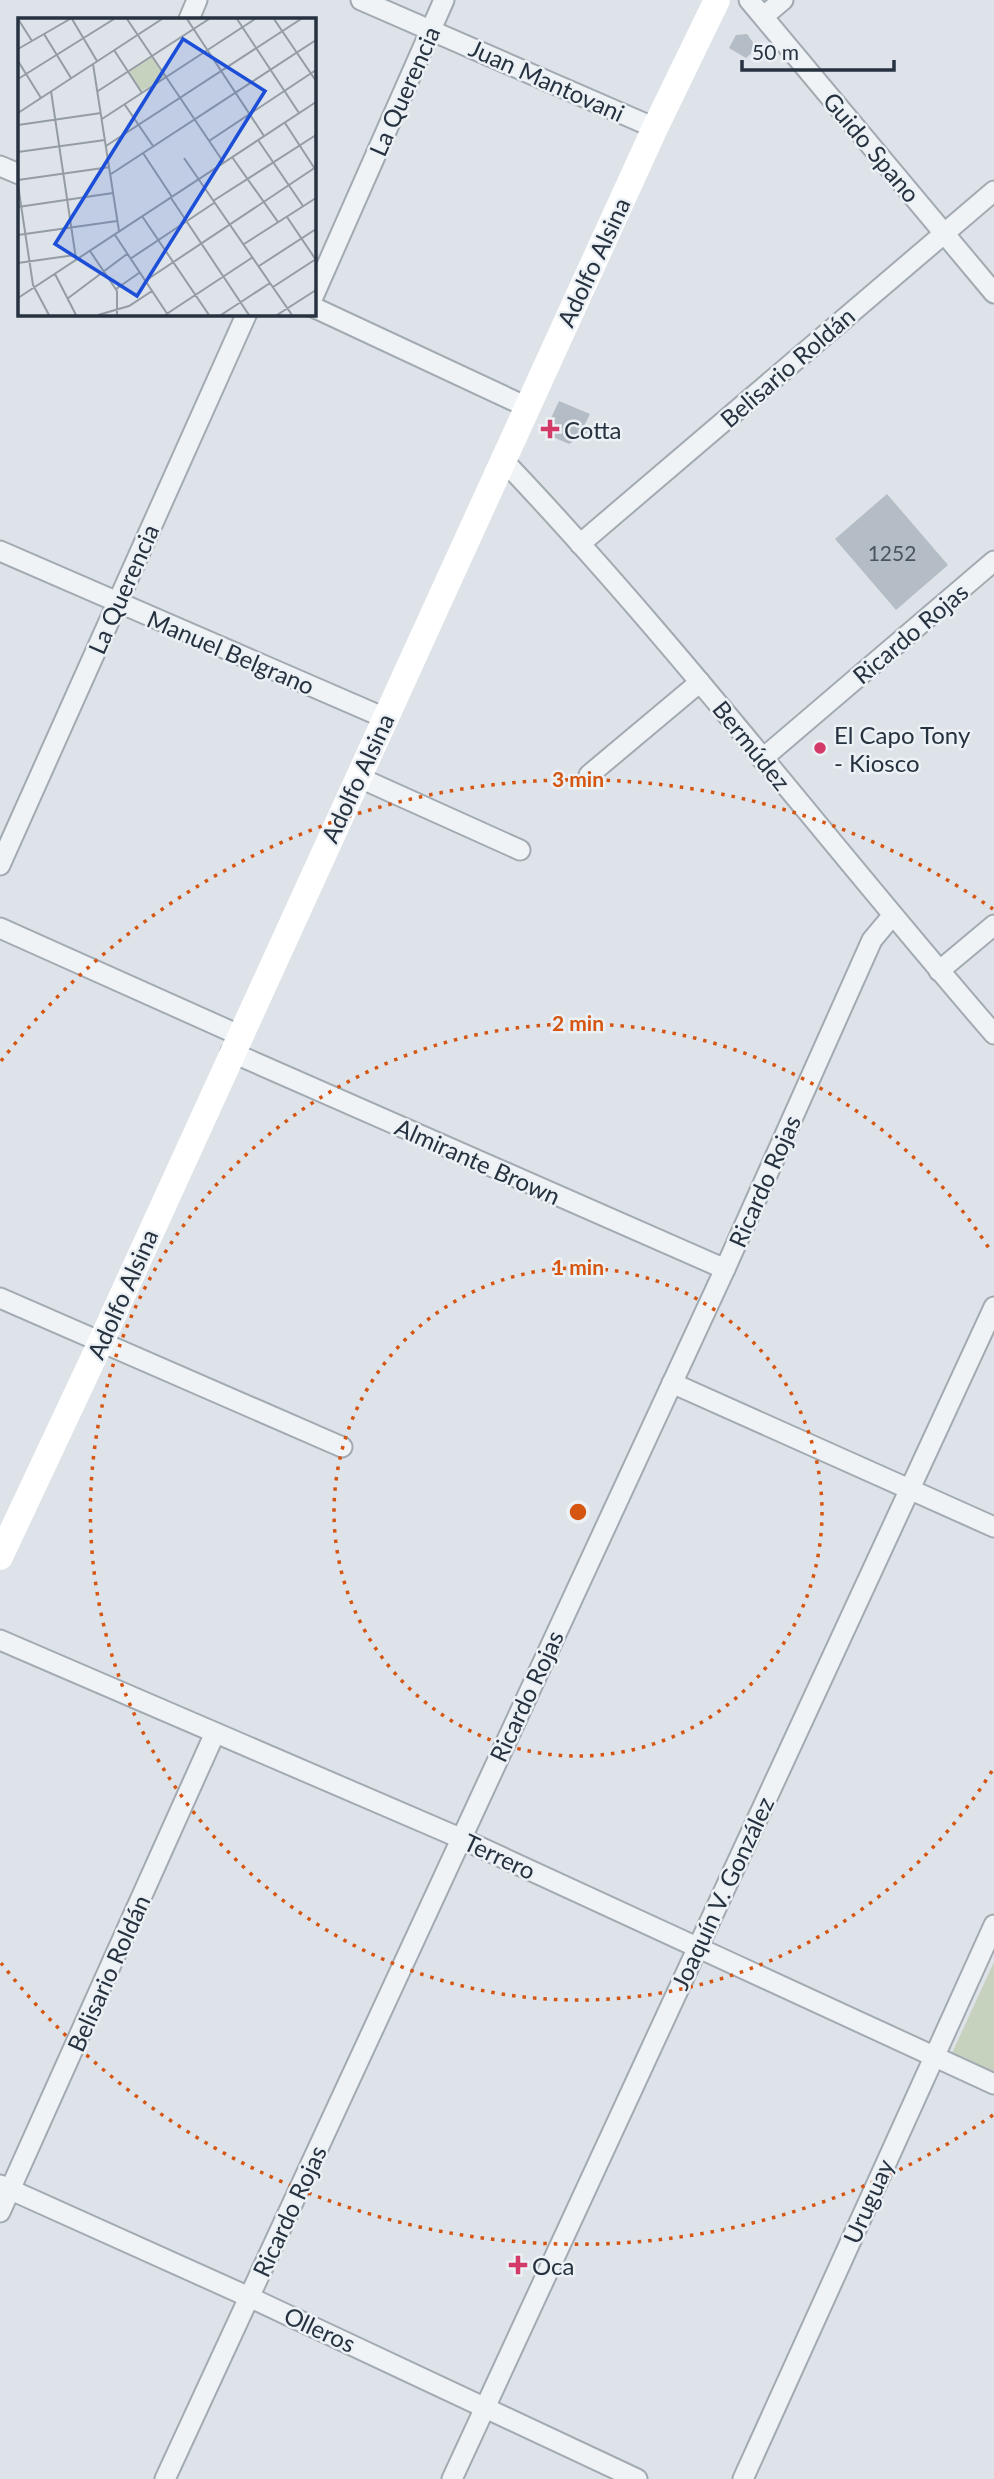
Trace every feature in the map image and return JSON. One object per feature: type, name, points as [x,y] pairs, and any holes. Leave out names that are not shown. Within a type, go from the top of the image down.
[{"type":"street","points":[[189,18],[197,0]]},
{"type":"street","name":"Juan Mantovani","points":[[361,0],[655,128]]},
{"type":"street","name":"La Querencia","points":[[315,293],[444,0]]},
{"type":"street","name":"Adolfo Alsina","points":[[0,1557],[101,1342],[655,128],[717,0]]},
{"type":"street","name":"Guido Spano","points":[[749,0],[994,293]]},
{"type":"street","points":[[764,16],[783,0]]},
{"type":"street","name":"Belisario Roldán","points":[[580,544],[994,191]]},
{"type":"street","points":[[315,308],[527,407]]},
{"type":"street","name":"La Querencia","points":[[0,865],[246,315]]},
{"type":"street","name":"Bermúdez","points":[[504,461],[700,682],[892,916],[994,1034]]},
{"type":"street","name":"Manuel Belgrano","points":[[0,551],[385,718]]},
{"type":"street","name":"Ricardo Rojas","points":[[762,759],[994,561]]},
{"type":"street","points":[[589,775],[700,682]]},
{"type":"street","points":[[358,776],[520,850]]},
{"type":"street","name":"Ricardo Rojas","points":[[165,2479],[725,1269],[872,940],[892,916]]},
{"type":"street","points":[[939,971],[994,925]]},
{"type":"street","name":"Almirante Brown","points":[[0,928],[235,1044],[725,1269]]},
{"type":"street","points":[[0,1298],[342,1447]]},
{"type":"street","name":"Joaquín V. González","points":[[452,2479],[994,1307]]},
{"type":"street","points":[[672,1383],[994,1527]]},
{"type":"street","name":"Terrero","points":[[0,1640],[460,1838],[994,2084]]},
{"type":"street","name":"Belisario Roldán","points":[[0,2212],[5,2188],[215,1733]]},
{"type":"street","name":"Uruguay","points":[[743,2479],[994,1924]]},
{"type":"street","name":"Olleros","points":[[5,2188],[249,2297],[637,2479]]},
{"type":"green space","points":[[994,1962],[994,2072],[952,2053]]},
{"type":"building","points":[[747,34],[757,48],[746,58],[729,48],[736,35]]},
{"type":"building","points":[[559,401],[590,414],[584,426],[591,430],[569,444],[544,433]]},
{"type":"building","points":[[887,494],[948,565],[896,610],[835,539]]},
{"type":"place","name":"Cotta","points":[[550,429]]},
{"type":"place","name":"El Capo Tony - Kiosco","points":[[820,748]]},
{"type":"place","name":"Oca","points":[[518,2265]]}]
